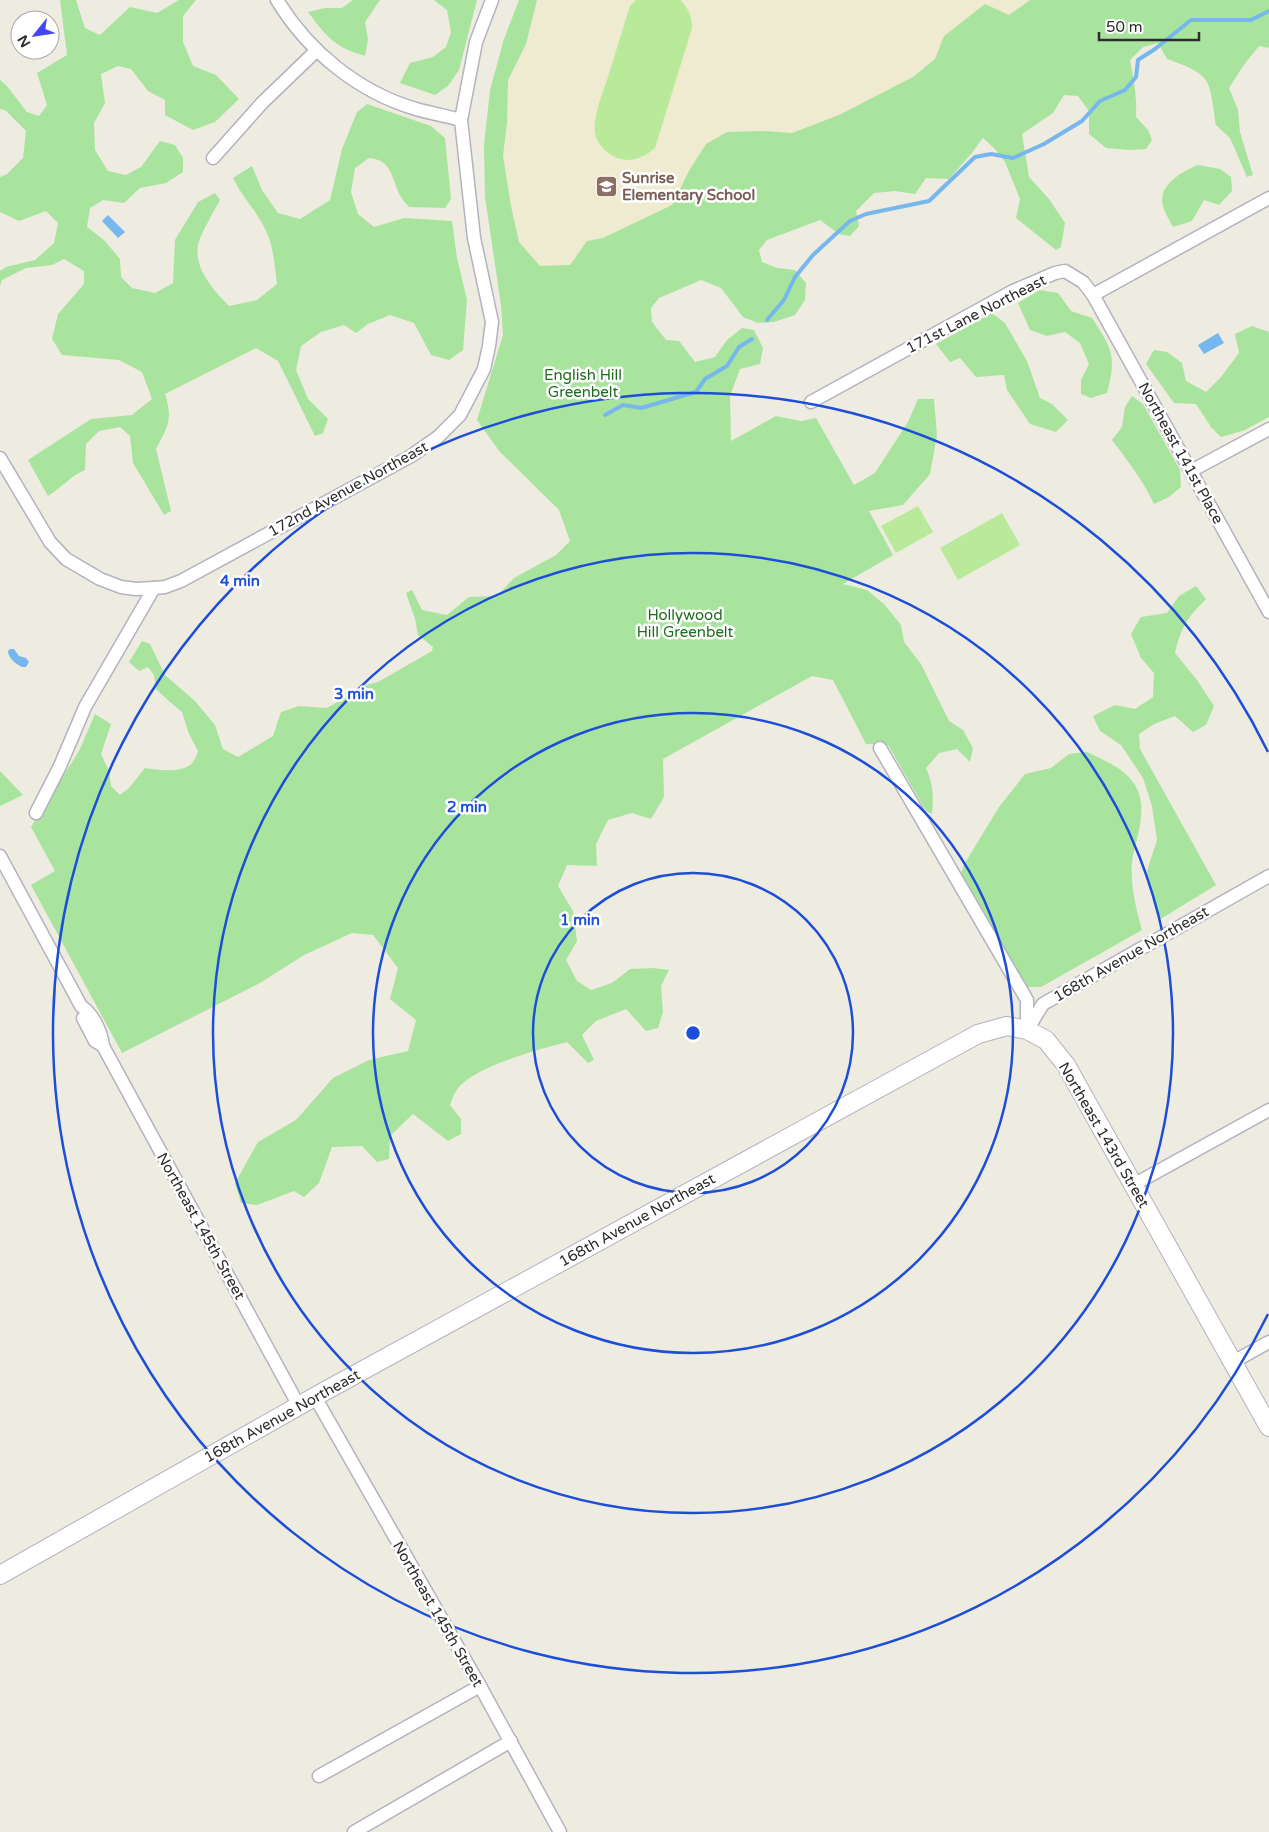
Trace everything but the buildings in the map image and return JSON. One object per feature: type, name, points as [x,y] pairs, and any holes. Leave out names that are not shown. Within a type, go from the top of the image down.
[{"type":"street","points":[[277,0],[294,26],[317,50],[351,78],[380,94],[415,109],[461,120]]},
{"type":"street","name":"172nd Avenue Northeast","points":[[0,458],[50,542],[66,559],[100,579],[121,587],[136,589],[165,587],[181,581],[412,456],[438,438],[460,416],[484,369],[492,322],[474,238],[461,120],[476,42],[492,0]]},
{"type":"street","points":[[213,158],[262,104],[317,50]]},
{"type":"street","points":[[1094,295],[1269,198]]},
{"type":"street","name":"171st Lane Northeast","points":[[810,402],[1011,292],[1055,273],[1065,271],[1083,282],[1094,295]]},
{"type":"street","name":"Northeast 141st Place","points":[[1094,295],[1269,612]]},
{"type":"street","points":[[1191,471],[1269,429]]},
{"type":"street","points":[[36,813],[60,766],[85,706],[154,588]]},
{"type":"street","points":[[880,748],[1027,1000],[1026,1030]]},
{"type":"street","name":"Northeast 145th Street","points":[[0,856],[80,1006],[80,1014],[95,1041],[103,1046],[299,1406]]},
{"type":"street","name":"168th Avenue Northeast","points":[[0,1575],[576,1252],[978,1034],[1007,1026],[1026,1030],[1043,1004],[1269,876]]},
{"type":"street","name":"Northeast 143rd Street","points":[[1026,1030],[1046,1040],[1066,1066],[1269,1427]]},
{"type":"street","points":[[1133,1185],[1269,1110]]},
{"type":"street","points":[[1233,1362],[1269,1342]]},
{"type":"street","name":"Northeast 145th Street","points":[[315,1397],[511,1741],[560,1832]]},
{"type":"street","points":[[319,1776],[480,1686]]},
{"type":"street","points":[[354,1832],[511,1741]]},
{"type":"shaded area","name":"Sunrise Elementary School","points":[[525,0],[1068,0],[505,331],[488,130],[500,54]]},
{"type":"green space","points":[[60,0],[76,0],[85,28],[100,35],[130,7],[157,13],[179,0],[196,0],[183,16],[183,42],[193,66],[216,75],[239,99],[215,122],[193,130],[165,115],[165,100],[148,91],[131,69],[118,66],[101,74],[105,103],[94,123],[95,150],[108,171],[126,175],[141,167],[160,141],[175,145],[183,158],[183,172],[166,183],[140,188],[124,203],[103,200],[90,208],[87,227],[104,240],[120,259],[121,277],[132,288],[155,293],[173,283],[175,240],[198,202],[215,193],[220,200],[198,245],[199,263],[202,271],[206,279],[229,306],[257,300],[277,284],[272,249],[266,230],[233,178],[252,166],[262,190],[278,213],[300,219],[330,200],[342,149],[357,112],[367,104],[431,126],[445,138],[451,199],[445,208],[409,207],[400,195],[389,169],[376,159],[369,158],[355,168],[351,192],[358,214],[374,227],[404,218],[452,221],[457,258],[467,300],[463,350],[449,360],[431,355],[414,323],[390,315],[368,324],[356,333],[344,325],[321,332],[301,346],[296,370],[308,399],[328,419],[323,433],[315,436],[278,361],[256,348],[165,394],[169,417],[164,434],[156,449],[171,511],[164,515],[133,463],[130,436],[120,427],[99,431],[86,444],[85,470],[48,496],[28,460],[91,419],[132,415],[152,399],[142,372],[119,360],[62,355],[52,339],[58,314],[84,284],[84,271],[64,259],[52,265],[26,268],[2,280],[0,286],[0,271],[6,267],[35,260],[54,243],[58,223],[46,211],[19,221],[0,212],[0,177],[7,174],[23,158],[26,131],[5,110],[0,109],[0,80],[27,112],[39,116],[47,105],[37,73],[67,55]]},
{"type":"green space","points":[[353,0],[380,0],[365,22],[368,39],[365,56],[354,53],[332,40],[308,12],[325,8],[342,8]]},
{"type":"green space","points":[[434,0],[477,0],[459,70],[448,86],[435,95],[400,83],[410,63],[433,57],[446,47],[451,32],[447,10]]},
{"type":"green space","points":[[519,0],[537,0],[526,44],[508,80],[507,123],[503,156],[519,242],[540,266],[570,265],[587,241],[603,238],[672,205],[690,169],[706,144],[727,132],[764,131],[792,133],[839,115],[913,77],[935,59],[944,36],[985,4],[1009,15],[1030,0],[1269,0],[1269,48],[1259,46],[1229,88],[1238,110],[1240,132],[1253,175],[1247,177],[1230,138],[1216,125],[1211,94],[1205,79],[1192,69],[1167,59],[1158,43],[1143,47],[1130,60],[1135,88],[1136,117],[1148,130],[1152,140],[1146,149],[1106,148],[1089,134],[1089,111],[1078,96],[1064,95],[1053,113],[1022,134],[1029,177],[1049,199],[1065,223],[1061,247],[1056,250],[1016,218],[1020,199],[1005,162],[983,138],[949,179],[926,178],[915,194],[895,191],[874,193],[856,211],[859,226],[850,236],[839,234],[820,220],[767,240],[759,250],[762,262],[777,268],[795,270],[806,283],[805,300],[795,315],[774,322],[758,323],[743,317],[721,288],[701,280],[659,298],[651,308],[652,322],[666,340],[679,341],[695,362],[715,357],[727,340],[742,328],[754,330],[763,348],[760,364],[740,369],[730,396],[731,441],[776,416],[801,421],[816,418],[854,485],[875,473],[908,422],[918,399],[934,399],[937,435],[930,474],[903,505],[869,511],[893,555],[843,584],[867,590],[884,604],[901,625],[904,642],[921,664],[949,721],[963,730],[973,748],[970,762],[957,749],[939,753],[926,768],[932,785],[933,802],[932,814],[926,811],[888,745],[866,744],[833,680],[812,676],[663,759],[664,797],[651,819],[632,813],[608,820],[596,844],[597,866],[567,865],[558,886],[573,911],[577,941],[566,960],[577,981],[591,990],[612,983],[630,969],[654,968],[669,970],[661,986],[663,1012],[658,1028],[646,1031],[626,1009],[596,1021],[582,1035],[594,1060],[588,1063],[567,1042],[507,1060],[476,1074],[464,1082],[455,1093],[450,1105],[461,1119],[461,1134],[448,1141],[413,1114],[390,1136],[389,1159],[377,1162],[362,1146],[332,1147],[319,1183],[304,1197],[294,1191],[257,1205],[241,1203],[235,1183],[258,1142],[296,1120],[333,1078],[369,1060],[408,1051],[416,1020],[390,999],[398,968],[373,935],[352,933],[304,955],[260,983],[122,1053],[31,885],[55,871],[31,827],[79,751],[95,714],[111,724],[101,754],[109,771],[111,786],[120,795],[129,788],[145,768],[177,770],[189,766],[194,761],[198,751],[189,734],[182,712],[156,689],[154,675],[148,667],[139,671],[129,662],[142,641],[150,644],[165,675],[195,701],[215,725],[223,749],[238,757],[273,736],[281,712],[299,706],[327,708],[366,685],[378,682],[432,651],[433,647],[418,635],[415,619],[406,593],[412,590],[422,610],[447,615],[469,597],[497,596],[514,578],[556,555],[570,541],[559,510],[500,452],[477,420],[503,335],[501,305],[485,197],[484,145],[490,90],[504,39]]},
{"type":"green space","points":[[636,0],[680,0],[686,6],[689,13],[692,28],[655,148],[642,157],[628,160],[613,156],[597,141],[595,120],[630,6]]},
{"type":"green space","points":[[1198,165],[1220,169],[1231,177],[1232,191],[1219,205],[1204,200],[1192,221],[1173,227],[1163,206],[1162,198],[1164,192],[1167,185],[1179,175]]},
{"type":"green space","points":[[1039,290],[1058,293],[1071,311],[1092,318],[1111,353],[1112,370],[1107,393],[1091,398],[1081,394],[1081,380],[1089,364],[1080,343],[1065,332],[1047,336],[1030,330],[1018,303]]},
{"type":"green space","points":[[992,313],[1005,323],[1027,361],[1040,398],[1052,404],[1068,420],[1056,432],[1030,424],[1007,390],[1004,375],[976,377],[960,358],[950,362],[936,344]]},
{"type":"green space","points":[[1252,326],[1269,332],[1269,417],[1245,430],[1221,437],[1211,427],[1196,404],[1174,403],[1146,364],[1154,350],[1167,352],[1182,363],[1186,381],[1206,392],[1221,377],[1239,353],[1235,334]]},
{"type":"green space","points":[[1132,396],[1143,404],[1180,470],[1181,487],[1169,497],[1154,504],[1140,478],[1112,440],[1122,427],[1125,407]]},
{"type":"green space","points":[[918,506],[933,532],[896,553],[881,526]]},
{"type":"green space","points":[[1002,513],[1020,545],[958,580],[940,548]]},
{"type":"green space","points":[[1196,586],[1206,599],[1186,623],[1175,653],[1197,680],[1214,706],[1206,725],[1193,732],[1175,716],[1154,724],[1139,734],[1140,749],[1216,885],[1159,920],[1147,871],[1157,840],[1152,806],[1143,778],[1121,745],[1100,731],[1093,716],[1115,705],[1135,709],[1153,697],[1154,673],[1141,658],[1131,634],[1141,617],[1167,613],[1179,596]]},
{"type":"green space","points":[[1087,752],[1118,768],[1127,775],[1134,783],[1138,792],[1141,803],[1141,816],[1132,862],[1132,879],[1142,930],[1041,987],[1027,987],[1021,981],[960,875],[965,863],[999,807],[1025,774],[1051,768],[1069,754]]},
{"type":"green space","points":[[0,771],[23,795],[0,806]]},
{"type":"water","points":[[108,215],[125,232],[118,238],[102,221]]},
{"type":"water","points":[[1218,333],[1224,343],[1204,354],[1198,345]]},
{"type":"water","points":[[14,649],[19,656],[26,658],[29,662],[26,667],[17,664],[9,656],[8,651]]},
{"type":"waterway","points":[[767,320],[784,300],[795,277],[813,255],[850,221],[866,214],[929,201],[975,157],[991,154],[1013,158],[1044,144],[1082,121],[1100,101],[1125,90],[1136,77],[1138,60],[1191,20],[1251,20],[1269,11]]},
{"type":"waterway","points":[[605,415],[623,405],[641,408],[696,392],[705,379],[727,366],[739,347],[752,339]]},
{"type":"place","name":"Sunrise Elementary School","points":[[606,187]]},
{"type":"park label","name":"English Hill Greenbelt","points":[[583,384]]},
{"type":"park label","name":"Hollywood Hill Greenbelt","points":[[685,624]]}]
